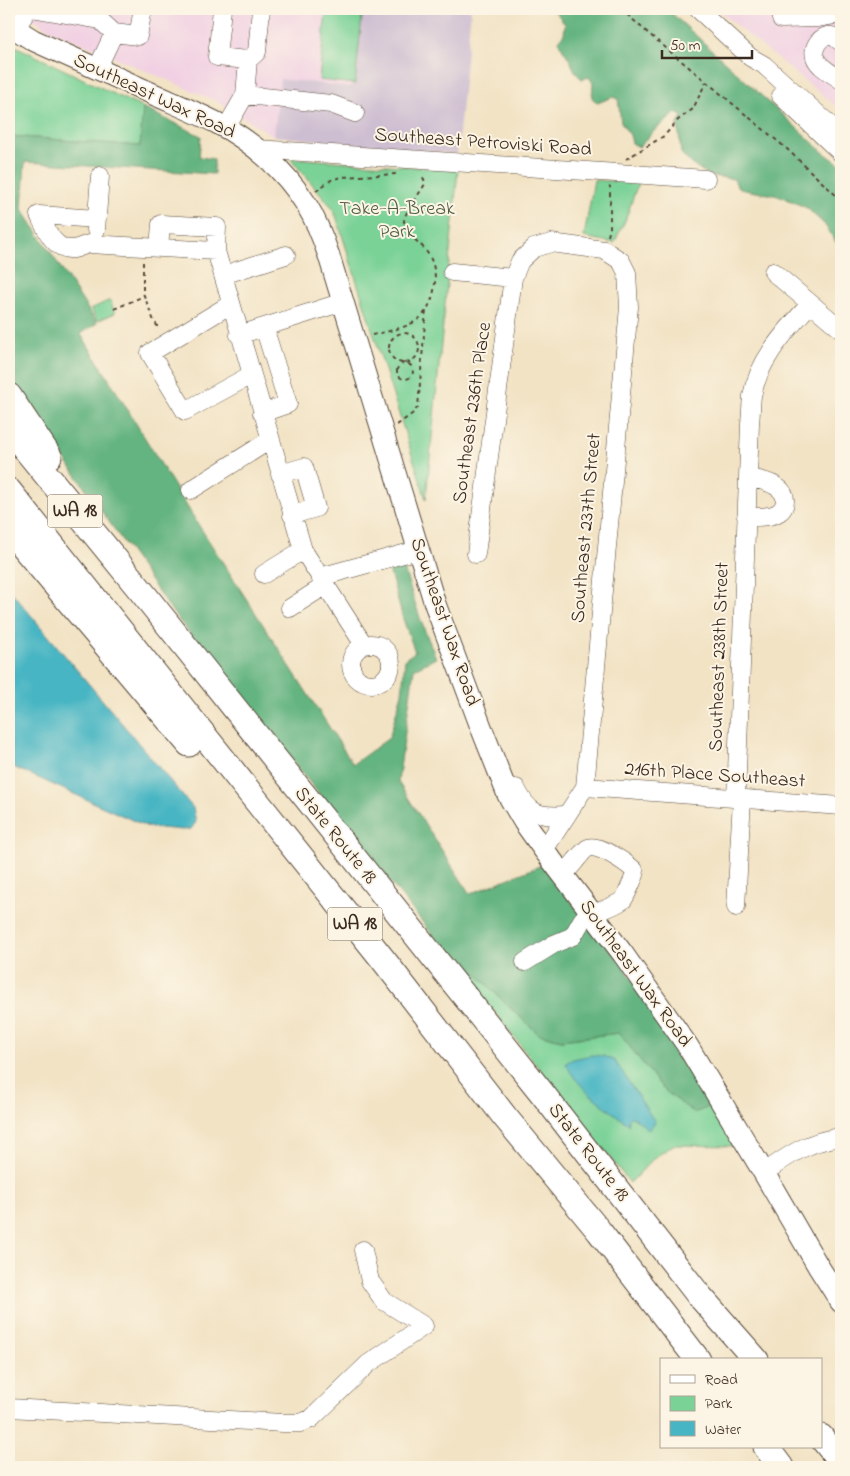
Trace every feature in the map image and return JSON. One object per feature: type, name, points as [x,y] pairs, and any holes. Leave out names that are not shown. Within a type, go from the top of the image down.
[{"type":"highway","points":[[9,396],[142,592]]},
{"type":"highway","name":"State Route 18","points":[[9,429],[142,592],[542,1094],[697,1293],[754,1358]]},
{"type":"highway","name":"State Route 18","points":[[9,491],[385,962],[505,1117],[600,1231],[696,1358]]},
{"type":"highway","points":[[9,530],[276,846],[385,962]]},
{"type":"highway","points":[[822,1438],[841,1462]]},
{"type":"highway","points":[[767,1448],[781,1467]]},
{"type":"main road","name":"Southeast Wax Road","points":[[12,28],[33,40],[226,128],[257,149],[290,182],[304,201],[321,234],[435,604],[508,795],[544,850],[682,1037],[841,1302]]},
{"type":"street","points":[[12,28],[28,9]]},
{"type":"street","points":[[38,9],[101,14],[114,33],[138,36],[143,9]]},
{"type":"street","points":[[222,9],[217,57],[248,60]]},
{"type":"street","points":[[226,128],[245,95],[248,60],[257,52],[261,9]]},
{"type":"street","points":[[699,9],[750,57],[764,65],[841,134]]},
{"type":"street","points":[[780,9],[780,19],[818,18],[841,14]]},
{"type":"street","points":[[98,69],[114,33]]},
{"type":"street","points":[[841,42],[834,36],[826,36],[819,40],[814,49],[815,58],[821,65],[841,80]]},
{"type":"street","points":[[750,57],[757,73],[841,152]]},
{"type":"street","points":[[245,95],[331,104],[355,113]]},
{"type":"street","points":[[784,99],[795,102],[825,129],[841,134]]},
{"type":"street","name":"Southeast Petroviski Road","points":[[257,149],[706,179]]},
{"type":"street","points":[[96,244],[100,176]]},
{"type":"street","points":[[97,219],[39,215],[51,239],[62,247],[73,249],[96,244],[216,251]]},
{"type":"street","points":[[152,247],[161,224],[217,227],[216,251],[303,550],[364,646]]},
{"type":"street","name":"Southeast 237th Street","points":[[512,278],[520,261],[534,248],[551,243],[604,250],[621,261],[627,273],[629,306],[585,787],[544,850]]},
{"type":"street","points":[[223,275],[286,255]]},
{"type":"street","points":[[452,272],[512,278]]},
{"type":"street","points":[[773,272],[841,329]]},
{"type":"street","name":"Southeast 236th Place","points":[[476,554],[512,278]]},
{"type":"street","points":[[240,335],[343,302]]},
{"type":"street","points":[[231,304],[150,354],[185,411],[251,374]]},
{"type":"street","name":"Southeast 238th Street","points":[[736,907],[746,517],[753,395],[762,367],[780,338],[810,304]]},
{"type":"street","points":[[262,413],[288,404],[264,327]]},
{"type":"street","points":[[191,490],[270,440]]},
{"type":"street","points":[[280,474],[304,467],[316,508],[292,515]]},
{"type":"street","points":[[746,517],[768,516],[779,513],[784,508],[785,500],[783,493],[776,486],[748,477]]},
{"type":"street","points":[[264,574],[303,550]]},
{"type":"street","points":[[290,608],[323,581],[418,550]]},
{"type":"street","points":[[485,739],[501,754],[523,802],[532,811],[541,815],[567,815]]},
{"type":"street","name":"216th Place Southeast","points":[[585,787],[841,806]]},
{"type":"street","points":[[525,962],[573,936],[582,920],[592,913],[623,900],[635,875],[634,870],[618,858],[595,847],[590,847],[584,850],[563,875]]},
{"type":"street","points":[[764,1173],[794,1151],[810,1144],[841,1137]]},
{"type":"street","points":[[9,1408],[283,1423],[300,1423],[311,1419],[368,1364],[424,1326],[384,1301],[370,1281],[363,1250]]},
{"type":"path","points":[[622,9],[649,34],[787,149],[841,200]]},
{"type":"path","points":[[304,201],[331,180],[340,177],[404,173]]},
{"type":"path","points":[[372,335],[397,329],[422,316],[432,297],[435,271],[432,261],[427,251],[407,231],[404,218],[425,184],[424,179],[419,175]]},
{"type":"path","points":[[152,247],[143,266],[144,296],[154,321],[168,342]]},
{"type":"path","points":[[114,309],[144,296]]},
{"type":"path","points":[[380,426],[386,428],[400,424],[418,407],[426,309]]},
{"type":"path","points":[[397,329],[398,334]]},
{"type":"path","points":[[404,363],[399,366],[398,372],[401,377],[407,378],[412,375],[413,369],[410,364],[404,363],[393,358],[389,348],[393,337],[398,334],[410,334],[418,342],[418,353],[410,362],[404,363]]},
{"type":"shaded area","points":[[20,9],[363,9],[355,84],[277,117],[274,136],[216,101],[48,29]]},
{"type":"shaded area","points":[[363,9],[471,9],[457,154],[274,136],[280,79],[348,87],[355,84]]},
{"type":"shaded area","points":[[722,9],[841,9],[841,110],[722,14]]},
{"type":"green space","points":[[547,9],[667,9],[823,152],[841,165],[841,250],[825,225],[807,208],[780,196],[744,190],[737,186],[734,179],[711,176],[691,164],[681,153],[678,124],[682,116],[676,113],[654,131],[639,147],[632,143],[630,135],[621,123],[618,99],[612,97],[598,103],[592,98],[593,83],[589,77],[582,79],[575,72],[560,43],[559,40],[564,34],[565,24],[556,12]]},
{"type":"green space","points":[[326,13],[362,16],[355,84],[319,80]]},
{"type":"green space","points":[[9,43],[143,108],[140,146],[9,136]]},
{"type":"green space","points":[[143,108],[201,136],[199,157],[214,159],[214,174],[25,162],[22,209],[97,323],[81,334],[196,521],[353,764],[389,738],[402,693],[405,659],[415,652],[403,619],[389,569],[403,566],[421,621],[436,658],[414,669],[398,782],[470,894],[542,865],[622,964],[714,1105],[694,1113],[664,1090],[619,1033],[561,1040],[539,1034],[472,969],[440,944],[174,614],[9,380],[9,136],[140,146]]},
{"type":"green space","name":"Take-A-Break Park","points":[[290,158],[458,170],[426,499],[336,216],[331,206]]},
{"type":"green space","points":[[594,180],[638,183],[625,221],[614,243],[584,237]]},
{"type":"green space","points":[[110,300],[115,313],[97,321],[91,309]]},
{"type":"green space","points":[[440,944],[472,969],[539,1034],[561,1040],[619,1033],[664,1090],[714,1105],[735,1146],[673,1145],[654,1158],[630,1183]]},
{"type":"water","points":[[9,589],[193,808],[196,822],[191,829],[148,827],[9,765]]},
{"type":"water","points":[[591,1055],[603,1056],[615,1061],[655,1122],[649,1130],[635,1118],[630,1117],[628,1119],[629,1125],[593,1097],[570,1072],[566,1063],[573,1059]]}]
